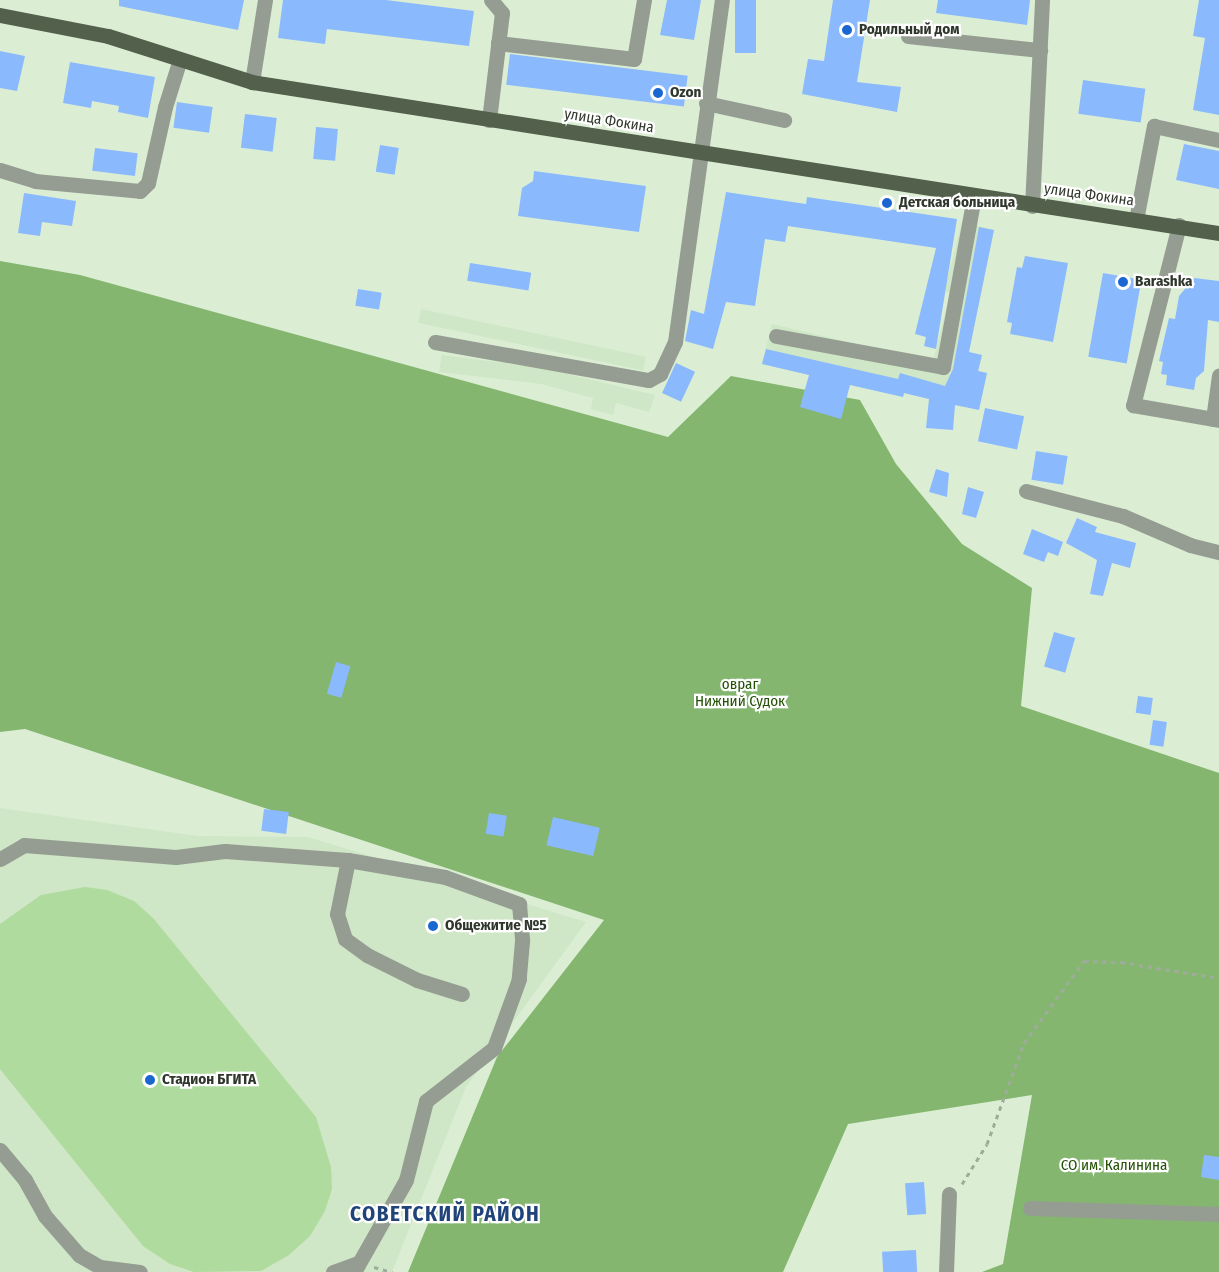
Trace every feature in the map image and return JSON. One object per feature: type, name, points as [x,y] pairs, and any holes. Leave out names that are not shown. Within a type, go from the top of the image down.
[{"type":"main road","name":"улица Фокина","points":[[0,15],[108,36],[252,82],[1032,206],[1179,225],[1219,233]]},
{"type":"street","points":[[252,82],[265,0]]},
{"type":"street","points":[[489,120],[502,13],[491,0]]},
{"type":"street","points":[[498,43],[634,59],[645,0]]},
{"type":"street","points":[[435,342],[649,380],[660,374],[675,342],[706,103],[722,0]]},
{"type":"street","points":[[1032,206],[1042,0]]},
{"type":"street","points":[[908,36],[1040,50]]},
{"type":"street","points":[[0,171],[35,181],[140,191],[148,183],[165,107],[180,59]]},
{"type":"street","points":[[706,103],[784,120]]},
{"type":"street","points":[[1136,220],[1154,126],[1219,140]]},
{"type":"street","points":[[776,336],[943,367],[975,197]]},
{"type":"street","points":[[1179,225],[1133,405],[1216,420],[1219,375]]},
{"type":"street","points":[[1026,491],[1123,516],[1190,545],[1219,552]]},
{"type":"street","points":[[0,859],[24,845],[176,856],[225,851],[348,860],[445,877],[519,904],[522,941],[519,979],[494,1048],[426,1101],[405,1179],[356,1268],[333,1272]]},
{"type":"street","points":[[348,860],[337,914],[345,939],[367,955],[417,980],[462,994]]},
{"type":"street","points":[[0,1150],[26,1180],[45,1216],[79,1256],[100,1268],[140,1272]]},
{"type":"street","points":[[946,1272],[949,1194]]},
{"type":"street","points":[[1030,1208],[1219,1214]]},
{"type":"path","points":[[949,1194],[968,1180],[987,1144],[1024,1042],[1084,961],[1121,962],[1219,978]]},
{"type":"shaded area","points":[[962,222],[994,230],[969,352],[982,355],[979,371],[987,373],[982,396],[966,392],[962,407],[904,393],[903,397],[762,364],[772,324],[933,362],[950,293],[944,291]]},
{"type":"shaded area","points":[[421,309],[646,357],[643,371],[418,323]]},
{"type":"shaded area","points":[[442,355],[542,368],[655,395],[649,412],[616,403],[613,415],[591,409],[593,398],[541,384],[439,372]]},
{"type":"shaded area","points":[[0,808],[198,836],[308,837],[586,922],[466,1087],[392,1272],[0,1272]]},
{"type":"green space","name":"овраг Нижний Судок","points":[[0,261],[80,275],[668,437],[731,376],[860,400],[896,464],[962,544],[1032,588],[1021,706],[1219,773],[1219,1272],[982,1272],[1003,1264],[1032,1095],[848,1124],[783,1272],[408,1272],[497,1057],[604,920],[25,729],[0,732]]},
{"type":"green space","points":[[85,887],[107,890],[134,901],[153,918],[316,1117],[331,1167],[332,1189],[325,1211],[310,1236],[289,1255],[261,1271],[194,1272],[170,1264],[143,1246],[0,1069],[0,924],[41,895]]},
{"type":"building","points":[[119,0],[244,0],[238,30],[119,6]]},
{"type":"building","points":[[283,0],[386,0],[474,11],[469,46],[327,29],[325,44],[278,38]]},
{"type":"building","points":[[667,0],[701,0],[694,40],[660,35]]},
{"type":"building","points":[[735,0],[756,0],[756,53],[735,53]]},
{"type":"building","name":"Родильный дом","points":[[833,0],[870,0],[857,82],[901,87],[897,112],[802,94],[808,59],[824,61]]},
{"type":"building","points":[[938,0],[1030,0],[1027,25],[936,13]]},
{"type":"building","points":[[1199,0],[1219,0],[1219,115],[1193,110],[1205,38],[1193,36]]},
{"type":"building","points":[[0,51],[25,56],[17,91],[0,88]]},
{"type":"building","points":[[510,54],[688,76],[684,107],[506,85]]},
{"type":"building","points":[[70,62],[155,77],[148,118],[118,112],[119,106],[92,101],[91,108],[63,103]]},
{"type":"building","points":[[1083,80],[1145,89],[1141,122],[1078,114]]},
{"type":"building","points":[[177,102],[213,107],[209,133],[173,128]]},
{"type":"building","points":[[245,114],[277,118],[273,152],[241,148]]},
{"type":"building","points":[[316,127],[338,129],[335,161],[313,159]]},
{"type":"building","points":[[1184,144],[1219,151],[1219,189],[1176,180]]},
{"type":"building","points":[[380,145],[399,148],[395,175],[376,172]]},
{"type":"building","points":[[95,148],[138,153],[135,176],[92,171]]},
{"type":"building","points":[[534,171],[646,186],[639,232],[518,216],[522,188],[533,181]]},
{"type":"building","points":[[726,192],[806,204],[807,197],[957,219],[936,349],[924,346],[926,337],[915,334],[936,248],[788,226],[785,242],[765,239],[755,306],[726,302],[713,349],[685,341],[691,310],[704,314]]},
{"type":"building","points":[[24,193],[76,201],[72,226],[42,222],[40,236],[18,233]]},
{"type":"building","points":[[979,227],[994,230],[969,352],[982,355],[978,371],[987,373],[979,410],[955,405],[953,430],[926,428],[929,399],[904,393],[903,397],[850,385],[841,419],[800,407],[809,375],[762,364],[766,349],[898,379],[900,373],[945,386],[953,369]]},
{"type":"building","points":[[1025,256],[1068,263],[1053,342],[1010,334],[1012,323],[1007,322],[1017,267],[1022,268]]},
{"type":"building","points":[[470,263],[531,273],[528,290],[467,281]]},
{"type":"building","points":[[1103,273],[1141,280],[1127,363],[1088,357]]},
{"type":"building","points":[[1194,278],[1219,281],[1219,322],[1208,320],[1204,371],[1196,378],[1194,390],[1166,385],[1167,375],[1161,374],[1163,362],[1159,361],[1169,318],[1175,319],[1179,296]]},
{"type":"building","points":[[358,289],[382,293],[379,310],[355,306]]},
{"type":"building","points":[[676,363],[695,372],[681,402],[662,393]]},
{"type":"building","points":[[985,408],[1024,416],[1017,450],[978,441]]},
{"type":"building","points":[[1036,451],[1068,456],[1063,485],[1031,480]]},
{"type":"building","points":[[936,469],[949,473],[947,497],[929,492]]},
{"type":"building","points":[[968,487],[984,492],[976,518],[962,514]]},
{"type":"building","points":[[1077,518],[1097,527],[1095,532],[1136,543],[1130,568],[1112,563],[1103,596],[1090,594],[1097,560],[1066,543]]},
{"type":"building","points":[[1032,529],[1063,542],[1058,556],[1048,552],[1044,562],[1023,554]]},
{"type":"building","points":[[1054,632],[1075,638],[1065,673],[1044,667]]},
{"type":"building","points":[[336,662],[350,666],[341,698],[327,694]]},
{"type":"building","points":[[1138,696],[1153,698],[1150,715],[1136,713]]},
{"type":"building","points":[[1153,720],[1167,722],[1163,747],[1150,745]]},
{"type":"building","points":[[264,809],[289,812],[286,834],[261,831]]},
{"type":"building","points":[[489,813],[507,816],[503,837],[486,834]]},
{"type":"building","points":[[553,817],[600,828],[593,856],[546,845]]},
{"type":"building","points":[[1204,1155],[1219,1157],[1219,1180],[1201,1177]]},
{"type":"building","points":[[924,1182],[926,1214],[907,1215],[905,1183]]},
{"type":"building","points":[[916,1250],[917,1272],[883,1272],[882,1252]]},
{"type":"place","name":"Родильный дом","points":[[847,30]]},
{"type":"place","name":"Ozon","points":[[658,93]]},
{"type":"place","name":"Детская больница","points":[[887,203]]},
{"type":"place","name":"Barashka","points":[[1123,282]]},
{"type":"place","name":"Общежитие №5","points":[[433,926]]},
{"type":"place","name":"Стадион БГИТА","points":[[150,1080]]},
{"type":"district","name":"СОВЕТСКИЙ РАЙОН","points":[[445,1214]]},
{"type":"park label","name":"СО им. Калинина","points":[[1114,1166]]}]
